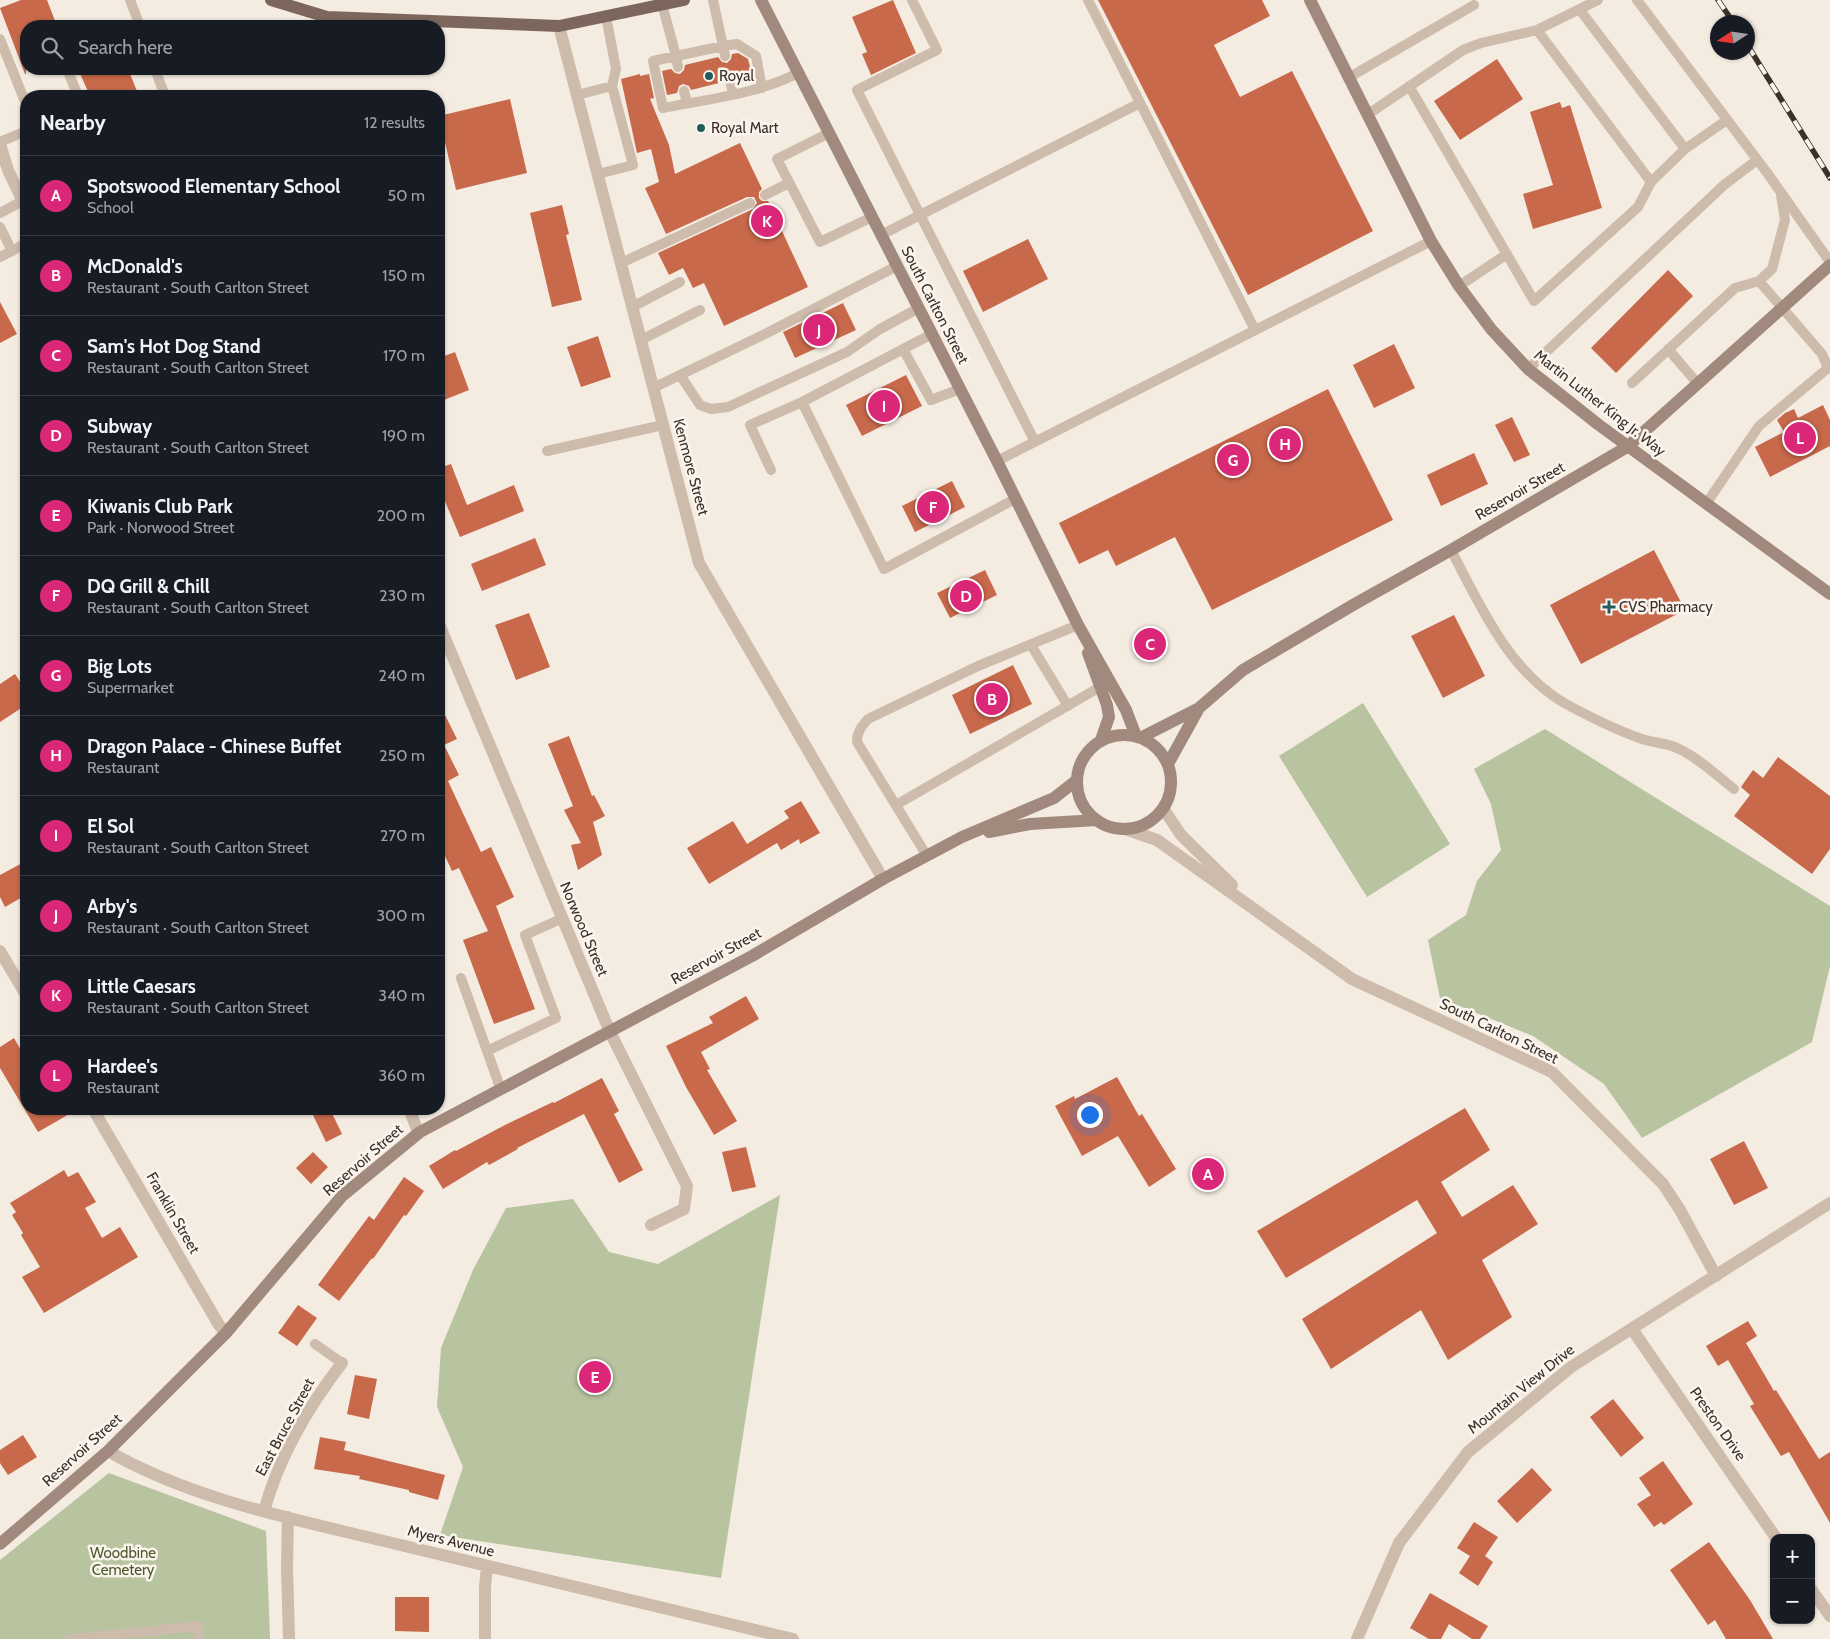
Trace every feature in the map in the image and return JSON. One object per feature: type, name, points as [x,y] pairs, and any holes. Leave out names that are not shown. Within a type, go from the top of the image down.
[{"type":"main road","points":[[271,0],[327,17],[404,20]]},
{"type":"main road","points":[[445,22],[559,26],[684,0]]},
{"type":"main road","name":"South Carlton Street","points":[[761,0],[997,461],[1078,625],[1139,736]]},
{"type":"main road","name":"Martin Luther King Jr. Way","points":[[1310,0],[1431,241],[1459,286],[1491,329],[1528,369],[1627,447],[1830,594]]},
{"type":"main road","name":"Reservoir Street","points":[[1139,736],[1199,708],[1243,670],[1627,447],[1830,263]]},
{"type":"main road","name":"South Carlton Street","points":[[1078,625],[1108,705],[1109,717],[1101,740]]},
{"type":"main road","name":"Reservoir Street","points":[[1168,764],[1199,708]]},
{"type":"main road","points":[[1124,734],[1139,736],[1156,746],[1168,764],[1171,779],[1169,794],[1163,808],[1153,819],[1140,826],[1125,829],[1110,827],[1097,820],[1086,809],[1079,795],[1077,780],[1080,764],[1089,750],[1101,740],[1124,734]]},
{"type":"main road","name":"Reservoir Street","points":[[0,1544],[108,1451],[226,1333],[342,1196],[420,1132],[752,956],[883,879],[962,837],[1054,798],[1077,780]]},
{"type":"main road","name":"Reservoir Street","points":[[962,837],[1030,824],[1097,820]]},
{"type":"street","name":"Kenmore Street","points":[[559,26],[699,563],[883,879]]},
{"type":"street","points":[[0,143],[4,173],[20,195]]},
{"type":"street","name":"Norwood Street","points":[[445,638],[610,1032],[687,1186],[684,1209],[652,1225]]},
{"type":"street","name":"South Carlton Street","points":[[1163,808],[1181,835],[1260,914]]},
{"type":"street","name":"South Carlton Street","points":[[1125,829],[1157,840],[1352,979],[1552,1072],[1663,1184],[1680,1210],[1716,1276]]},
{"type":"street","points":[[0,951],[20,985]]},
{"type":"street","name":"Franklin Street","points":[[97,1115],[226,1333]]},
{"type":"street","points":[[411,1115],[420,1132]]},
{"type":"street","name":"Mountain View Drive","points":[[1357,1639],[1399,1543],[1468,1452],[1571,1366],[1830,1203]]},
{"type":"street","name":"Preston Drive","points":[[1632,1329],[1773,1534]]},
{"type":"street","name":"East Bruce Street","points":[[264,1511],[277,1470],[294,1437],[320,1391],[342,1363]]},
{"type":"street","name":"Myers Avenue","points":[[108,1451],[131,1465],[179,1485],[264,1511],[793,1639]]},
{"type":"street","points":[[288,1517],[289,1639]]},
{"type":"street","points":[[485,1639],[487,1566]]},
{"type":"street","points":[[1815,1595],[1830,1616]]},
{"type":"lane","points":[[130,0],[138,20]]},
{"type":"lane","points":[[713,0],[724,51]]},
{"type":"lane","points":[[912,0],[937,50],[857,90],[1035,442]]},
{"type":"lane","points":[[1088,0],[1255,330]]},
{"type":"lane","points":[[1366,114],[1463,50],[1481,43],[1537,30],[1598,0]]},
{"type":"lane","points":[[1637,0],[1757,160],[1830,263]]},
{"type":"lane","points":[[662,4],[678,67]]},
{"type":"lane","points":[[1348,78],[1474,5]]},
{"type":"lane","points":[[1580,10],[1685,149]]},
{"type":"lane","points":[[598,174],[633,165],[612,86],[616,68],[606,16]]},
{"type":"lane","points":[[1537,30],[1651,182]]},
{"type":"lane","points":[[0,39],[20,90]]},
{"type":"lane","points":[[762,88],[756,56],[738,44],[724,51],[676,56],[653,61],[663,108],[762,88],[798,73]]},
{"type":"lane","points":[[69,75],[75,90]]},
{"type":"lane","points":[[157,75],[163,90]]},
{"type":"lane","points":[[730,80],[733,94]]},
{"type":"lane","points":[[577,95],[612,86]]},
{"type":"lane","points":[[1409,86],[1534,300],[1638,207],[1651,182],[1685,149],[1727,120]]},
{"type":"lane","points":[[684,91],[687,103]]},
{"type":"lane","points":[[881,235],[1140,103]]},
{"type":"lane","points":[[829,132],[776,159],[820,242],[872,217]]},
{"type":"lane","points":[[0,143],[20,134]]},
{"type":"lane","points":[[1528,369],[1724,184],[1757,160]]},
{"type":"lane","points":[[765,195],[789,183]]},
{"type":"lane","points":[[1632,383],[1735,288],[1759,281],[1772,269],[1785,220],[1780,192]]},
{"type":"lane","points":[[621,263],[750,203]]},
{"type":"lane","points":[[0,213],[20,204]]},
{"type":"lane","points":[[0,227],[12,250]]},
{"type":"lane","points":[[997,461],[1431,241]]},
{"type":"lane","points":[[0,257],[20,246]]},
{"type":"lane","points":[[1459,286],[1507,254]]},
{"type":"lane","points":[[653,388],[767,333],[897,266]]},
{"type":"lane","points":[[1706,504],[1759,426],[1828,368],[1822,354],[1759,281]]},
{"type":"lane","points":[[632,307],[680,282]]},
{"type":"lane","points":[[680,375],[700,405],[712,409],[728,407],[847,352],[880,328],[918,308]]},
{"type":"lane","points":[[641,340],[700,310]]},
{"type":"lane","points":[[771,470],[750,425],[802,402],[932,334]]},
{"type":"lane","points":[[903,349],[931,400],[960,389]]},
{"type":"lane","points":[[1668,349],[1698,384]]},
{"type":"lane","points":[[802,402],[884,569],[1015,498]]},
{"type":"lane","points":[[547,451],[663,425]]},
{"type":"lane","points":[[1451,550],[1502,642],[1529,675],[1548,692],[1565,704],[1611,726],[1642,739],[1679,749],[1734,789]]},
{"type":"lane","points":[[927,856],[857,742],[857,734],[868,719],[978,666],[1078,625]]},
{"type":"lane","points":[[1031,645],[1068,706]]},
{"type":"lane","points":[[896,805],[1100,687]]},
{"type":"lane","points":[[487,1051],[556,1018],[525,935],[562,918]]},
{"type":"lane","points":[[461,978],[501,1090]]},
{"type":"lane","points":[[315,1344],[342,1363]]},
{"type":"lane","points":[[70,1639],[199,1626],[199,1639]]},
{"type":"green space","points":[[1363,703],[1450,844],[1367,897],[1279,756]]},
{"type":"green space","points":[[1545,729],[1830,906],[1830,966],[1812,1042],[1642,1138],[1604,1084],[1533,1036],[1440,998],[1428,940],[1466,915],[1477,881],[1501,850],[1491,804],[1474,769]]},
{"type":"green space","points":[[780,1195],[721,1578],[440,1535],[463,1467],[437,1407],[441,1348],[473,1270],[506,1208],[573,1199],[609,1252],[658,1264]]},
{"type":"green space","name":"Woodbine Cemetery","points":[[109,1473],[266,1531],[270,1639],[0,1639],[0,1560]]},
{"type":"building","points":[[21,0],[47,0],[55,20],[20,20],[20,61],[0,8]]},
{"type":"building","points":[[893,0],[916,53],[871,75],[862,54],[867,52],[852,17]]},
{"type":"building","points":[[1098,0],[1262,0],[1270,16],[1214,45],[1240,97],[1292,71],[1373,231],[1248,295]]},
{"type":"building","points":[[738,53],[748,59],[752,75],[737,79],[733,74],[728,73],[724,77],[723,82],[691,90],[689,86],[683,84],[679,86],[677,93],[667,95],[662,71],[671,69],[675,73],[680,74],[684,70],[685,65],[718,57],[722,62],[727,63],[731,59],[732,54]]},
{"type":"building","points":[[1497,59],[1523,99],[1460,140],[1434,101]]},
{"type":"building","points":[[640,74],[640,76],[649,74],[654,98],[650,99],[669,145],[675,174],[740,143],[762,189],[759,192],[759,198],[762,201],[768,201],[808,287],[724,326],[704,283],[693,288],[683,268],[669,275],[658,253],[753,209],[757,203],[754,197],[747,197],[666,234],[645,188],[659,182],[651,149],[637,153],[621,79]]},
{"type":"building","points":[[81,75],[130,75],[137,90],[87,90]]},
{"type":"building","points":[[510,99],[527,173],[456,190],[445,142],[445,115]]},
{"type":"building","points":[[1560,102],[1562,108],[1570,105],[1602,208],[1533,229],[1523,194],[1553,185],[1530,112]]},
{"type":"building","points":[[562,205],[569,234],[566,235],[582,300],[552,307],[530,213]]},
{"type":"building","points":[[1028,239],[1048,279],[983,312],[963,271]]},
{"type":"building","points":[[1668,270],[1693,296],[1616,373],[1591,348]]},
{"type":"building","points":[[0,302],[17,334],[0,343]]},
{"type":"building","points":[[843,303],[856,330],[795,358],[783,332]]},
{"type":"building","points":[[598,336],[611,377],[581,387],[567,347]]},
{"type":"building","points":[[1394,344],[1415,388],[1374,408],[1353,365]]},
{"type":"building","points":[[455,352],[469,390],[445,400],[445,356]]},
{"type":"building","points":[[906,375],[922,406],[862,436],[846,405]]},
{"type":"building","points":[[1328,389],[1393,520],[1212,610],[1175,537],[1116,566],[1108,550],[1079,564],[1059,523]]},
{"type":"building","points":[[1823,405],[1830,420],[1830,446],[1770,477],[1755,447],[1784,432],[1777,420],[1785,413],[1794,409],[1798,418]]},
{"type":"building","points":[[1512,417],[1530,455],[1514,462],[1495,425]]},
{"type":"building","points":[[1474,453],[1488,484],[1441,506],[1427,475]]},
{"type":"building","points":[[451,464],[467,505],[514,485],[524,511],[460,537],[445,501],[445,466]]},
{"type":"building","points":[[952,481],[965,507],[915,532],[902,506]]},
{"type":"building","points":[[535,538],[546,565],[482,591],[471,564]]},
{"type":"building","points":[[1654,550],[1685,610],[1581,664],[1550,605]]},
{"type":"building","points":[[985,570],[997,595],[950,618],[937,593]]},
{"type":"building","points":[[529,613],[550,667],[516,680],[495,625]]},
{"type":"building","points":[[1454,615],[1485,676],[1443,698],[1411,636]]},
{"type":"building","points":[[1013,665],[1032,704],[970,734],[952,695]]},
{"type":"building","points":[[15,674],[20,682],[20,709],[0,722],[0,684]]},
{"type":"building","points":[[445,715],[457,739],[445,745]]},
{"type":"building","points":[[569,736],[592,796],[594,795],[605,816],[593,822],[602,855],[578,870],[571,845],[581,843],[564,810],[573,806],[548,744]]},
{"type":"building","points":[[445,747],[459,775],[448,781],[481,852],[491,847],[514,897],[496,906],[535,1009],[494,1024],[463,940],[488,931],[459,868],[452,871],[445,856]]},
{"type":"building","points":[[1778,757],[1830,796],[1830,849],[1812,874],[1734,816],[1750,795],[1741,787],[1753,770],[1763,778]]},
{"type":"building","points":[[801,801],[820,833],[800,844],[799,839],[781,850],[777,843],[709,884],[687,848],[733,821],[747,844],[789,818],[784,811]]},
{"type":"building","points":[[20,864],[20,898],[5,907],[0,897],[0,875]]},
{"type":"building","points":[[746,996],[759,1019],[701,1052],[710,1069],[707,1070],[737,1121],[714,1135],[686,1087],[666,1046],[713,1023],[709,1017]]},
{"type":"building","points":[[14,1038],[20,1048],[20,1102],[0,1068],[0,1047]]},
{"type":"building","points":[[1117,1077],[1139,1116],[1142,1114],[1176,1169],[1149,1187],[1118,1136],[1082,1156],[1055,1106],[1074,1096],[1075,1099]]},
{"type":"building","points":[[602,1078],[619,1111],[614,1114],[643,1170],[619,1183],[584,1114],[517,1148],[489,1165],[487,1162],[443,1189],[429,1166],[455,1150]]},
{"type":"building","points":[[1465,1108],[1490,1150],[1441,1182],[1462,1217],[1513,1185],[1538,1224],[1482,1260],[1512,1317],[1448,1360],[1421,1310],[1331,1369],[1302,1319],[1437,1233],[1417,1200],[1286,1278],[1257,1231]]},
{"type":"building","points":[[28,1115],[68,1115],[38,1132]]},
{"type":"building","points":[[313,1115],[333,1115],[342,1134],[326,1142]]},
{"type":"building","points":[[1744,1141],[1768,1188],[1734,1205],[1710,1159]]},
{"type":"building","points":[[746,1147],[756,1187],[732,1192],[722,1152]]},
{"type":"building","points":[[313,1152],[328,1167],[311,1184],[296,1168]]},
{"type":"building","points":[[64,1170],[68,1177],[78,1172],[96,1202],[85,1208],[102,1238],[120,1227],[138,1257],[44,1313],[22,1277],[40,1267],[21,1235],[23,1233],[12,1215],[16,1212],[10,1203]]},
{"type":"building","points":[[404,1177],[424,1191],[339,1301],[318,1285],[369,1216],[374,1220]]},
{"type":"building","points":[[298,1305],[317,1318],[297,1346],[278,1333]]},
{"type":"building","points":[[1748,1321],[1757,1336],[1746,1343],[1774,1391],[1776,1390],[1819,1459],[1830,1452],[1830,1523],[1789,1452],[1781,1456],[1750,1406],[1754,1404],[1728,1360],[1718,1366],[1706,1346]]},
{"type":"building","points":[[355,1375],[377,1379],[369,1419],[347,1414]]},
{"type":"building","points":[[1613,1399],[1644,1438],[1621,1457],[1590,1417]]},
{"type":"building","points":[[23,1435],[37,1457],[8,1475],[0,1463],[0,1450]]},
{"type":"building","points":[[320,1437],[346,1442],[344,1450],[445,1475],[438,1500],[409,1492],[409,1490],[359,1479],[360,1476],[314,1469]]},
{"type":"building","points":[[1663,1461],[1693,1504],[1664,1525],[1661,1522],[1654,1527],[1637,1504],[1651,1495],[1639,1478]]},
{"type":"building","points":[[1532,1468],[1552,1490],[1517,1523],[1497,1501]]},
{"type":"building","points":[[1474,1522],[1498,1537],[1485,1556],[1493,1562],[1478,1586],[1459,1573],[1470,1556],[1457,1548]]},
{"type":"building","points":[[1709,1542],[1750,1600],[1773,1639],[1726,1639],[1715,1620],[1708,1625],[1670,1570]]},
{"type":"building","points":[[1430,1593],[1488,1626],[1480,1639],[1472,1639],[1449,1624],[1441,1639],[1429,1639],[1410,1628]]},
{"type":"building","points":[[395,1597],[429,1597],[429,1632],[395,1631]]},
{"type":"railway","points":[[1718,0],[1728,15]]},
{"type":"railway","points":[[1755,57],[1830,178]]},
{"type":"place","name":"Royal","points":[[709,76]]},
{"type":"place","name":"Royal Mart","points":[[701,128]]},
{"type":"place","name":"Little Caesars","points":[[767,221]]},
{"type":"place","name":"Arby's","points":[[819,330]]},
{"type":"place","name":"El Sol","points":[[884,406]]},
{"type":"place","name":"Hardee's","points":[[1800,438]]},
{"type":"place","name":"Dragon Palace - Chinese Buffet","points":[[1285,444]]},
{"type":"place","name":"Big Lots","points":[[1233,460]]},
{"type":"place","name":"DQ Grill & Chill","points":[[933,507]]},
{"type":"place","name":"Subway","points":[[966,596]]},
{"type":"place","name":"CVS Pharmacy","points":[[1609,607]]},
{"type":"place","name":"Sam's Hot Dog Stand","points":[[1150,644]]},
{"type":"place","name":"McDonald's","points":[[992,699]]},
{"type":"place","name":"Spotswood Elementary School","points":[[1208,1174]]},
{"type":"place","name":"Kiwanis Club Park","points":[[595,1377]]}]
